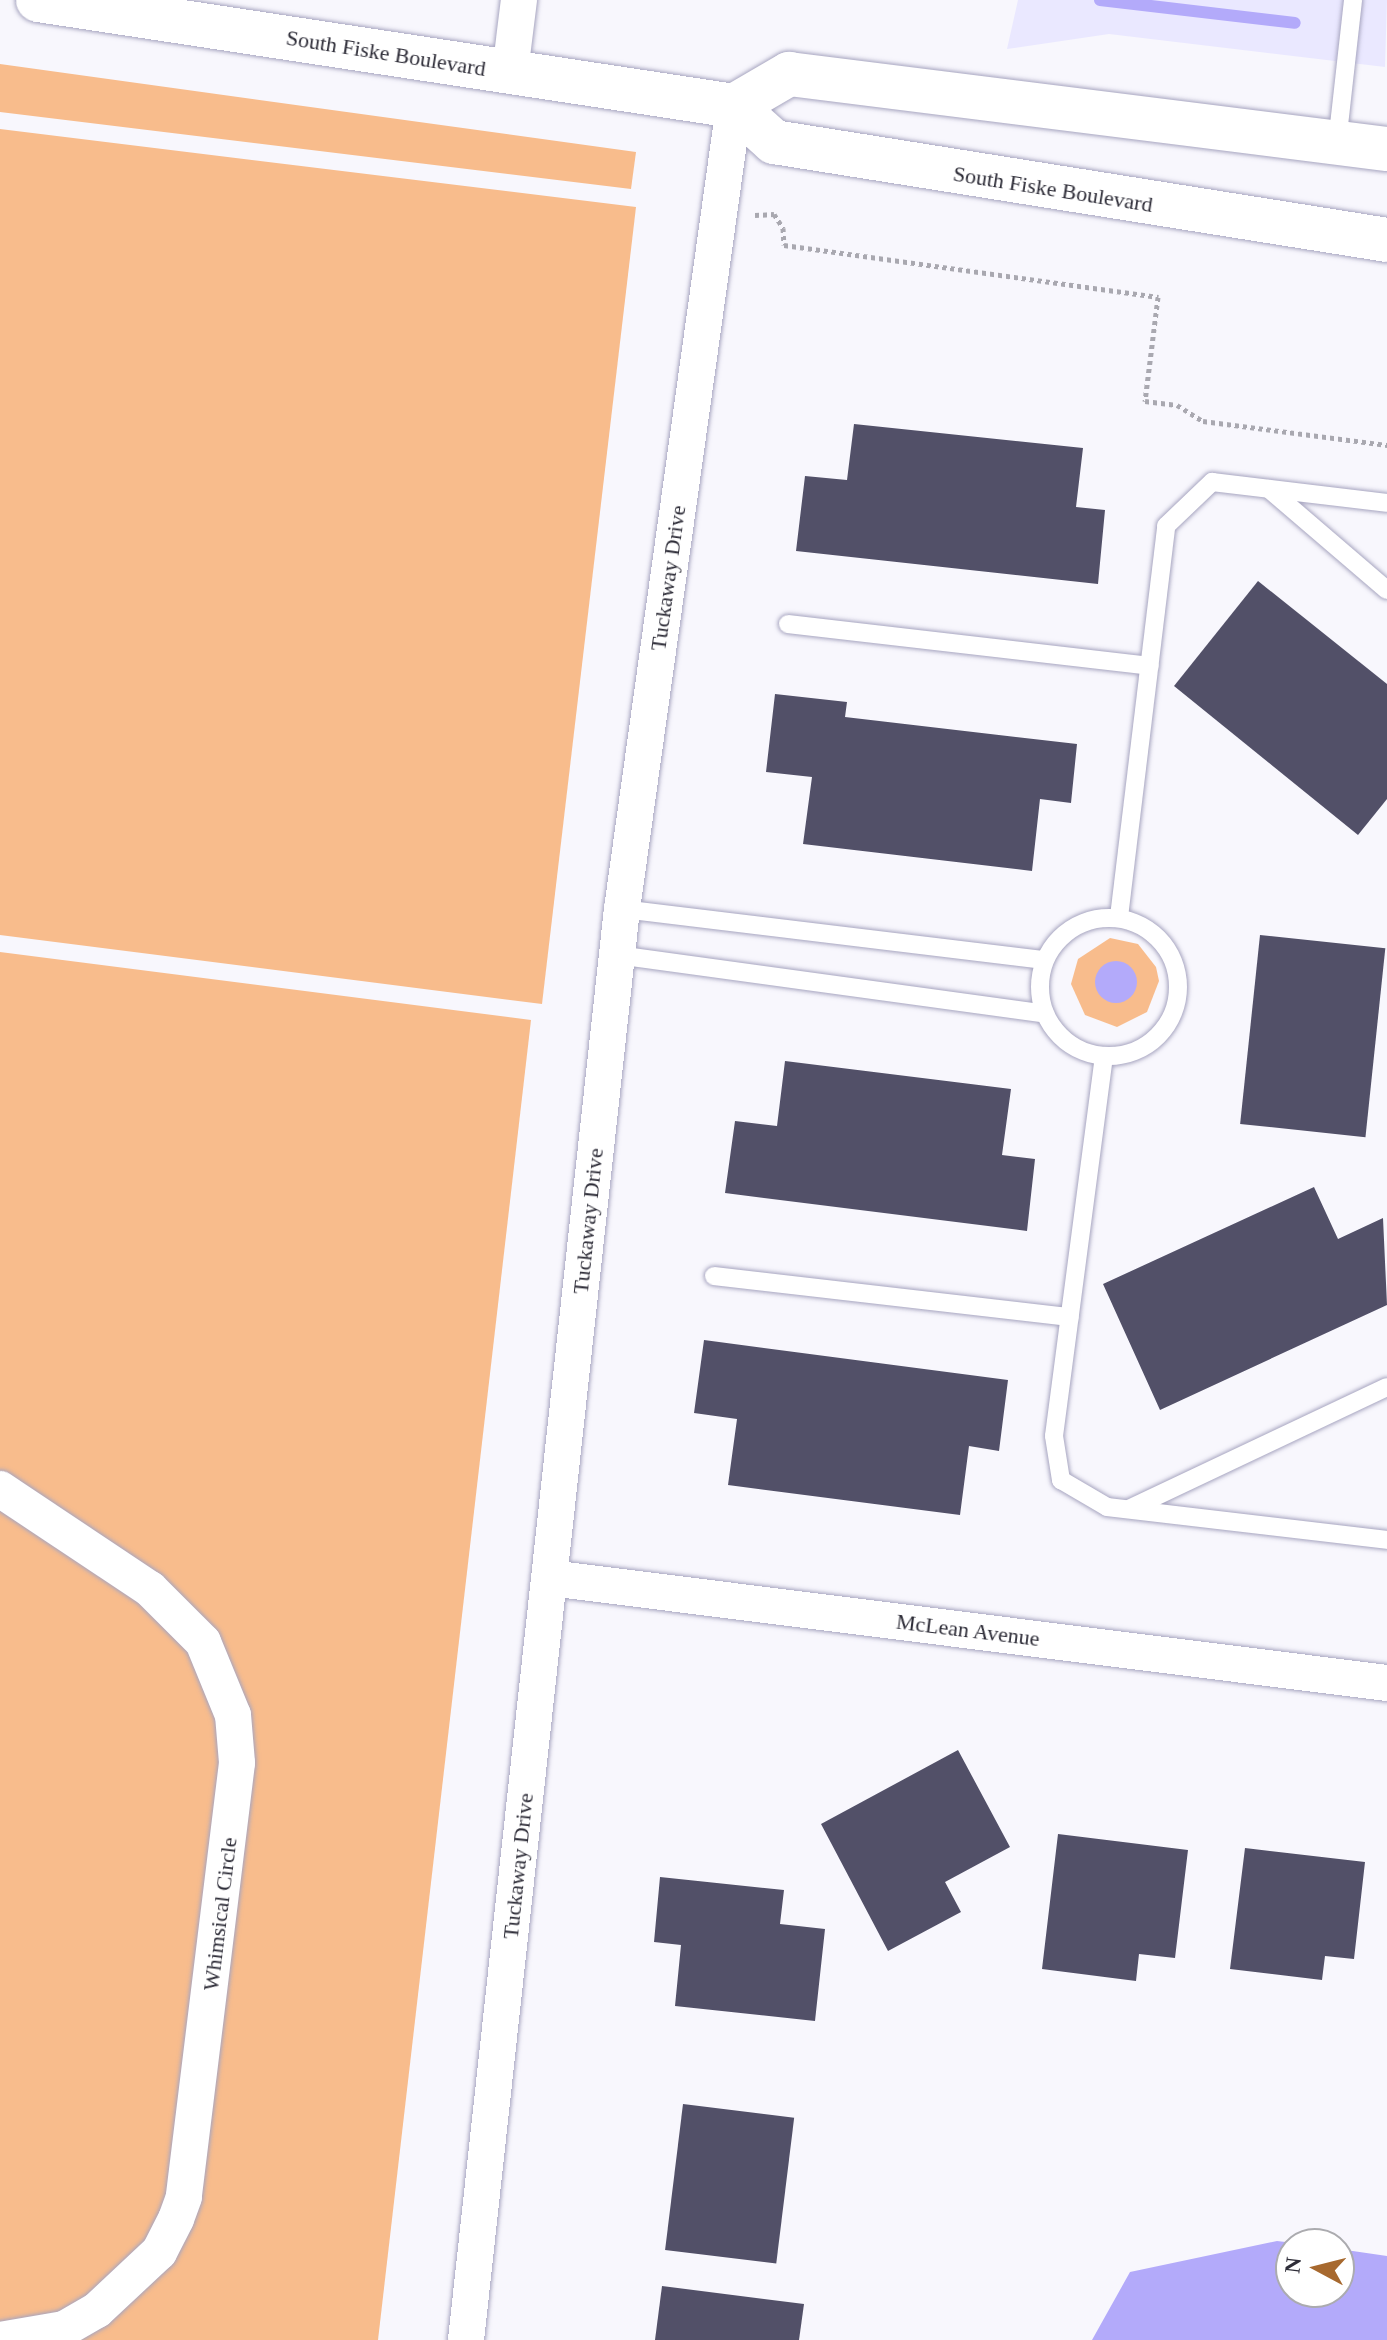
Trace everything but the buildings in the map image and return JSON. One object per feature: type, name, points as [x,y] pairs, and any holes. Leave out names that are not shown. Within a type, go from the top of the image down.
[{"type":"main road","name":"South Fiske Boulevard","points":[[38,0],[734,106],[774,142],[1387,240]]},
{"type":"main road","points":[[734,106],[789,74],[1387,149]]},
{"type":"street","points":[[510,72],[519,0]]},
{"type":"street","name":"Tuckaway Drive","points":[[466,2340],[622,909],[734,106]]},
{"type":"street","name":"Whimsical Circle","points":[[0,1489],[150,1589],[203,1642],[233,1715],[237,1763],[184,2197],[176,2219],[159,2252],[97,2310],[64,2329],[0,2340]]},
{"type":"street","name":"McLean Avenue","points":[[550,1578],[1387,1683]]},
{"type":"lane","points":[[1337,143],[1353,0]]},
{"type":"lane","points":[[1119,917],[1166,526],[1212,482],[1387,503]]},
{"type":"lane","points":[[1269,489],[1387,590]]},
{"type":"lane","points":[[788,624],[1150,666]]},
{"type":"lane","points":[[622,909],[1044,960]]},
{"type":"lane","points":[[1119,917],[1150,930],[1166,947],[1178,983],[1175,1008],[1163,1029],[1128,1054],[1104,1056],[1077,1049],[1058,1035],[1045,1014],[1039,984],[1044,960],[1072,927],[1095,918],[1119,917]]},
{"type":"lane","points":[[617,955],[1045,1014]]},
{"type":"lane","points":[[1104,1056],[1054,1436],[1061,1480],[1107,1507],[1387,1540]]},
{"type":"lane","points":[[714,1276],[1070,1317]]},
{"type":"lane","points":[[1127,1509],[1387,1387]]},
{"type":"path","points":[[746,215],[774,214],[783,228],[784,245],[1158,297],[1145,401],[1177,405],[1203,421],[1387,445]]},
{"type":"shaded area","points":[[1018,0],[1387,0],[1385,67],[1109,34],[1007,49]]},
{"type":"shaded area","points":[[0,64],[636,152],[631,189],[0,112]]},
{"type":"shaded area","points":[[0,129],[636,207],[542,1004],[0,935]]},
{"type":"shaded area","points":[[1110,938],[1138,944],[1156,967],[1159,981],[1147,1012],[1117,1027],[1085,1015],[1071,984],[1078,959]]},
{"type":"shaded area","points":[[0,952],[531,1020],[378,2340],[0,2340]]},
{"type":"shaded area","points":[[1116,961],[1131,967],[1137,982],[1131,997],[1116,1003],[1101,997],[1095,982],[1101,967]]},
{"type":"shaded area","points":[[1275,2241],[1275,2308],[1355,2308],[1355,2251],[1387,2256],[1387,2340],[1092,2340],[1130,2272]]},
{"type":"waterway","points":[[1100,0],[1295,23]]}]
